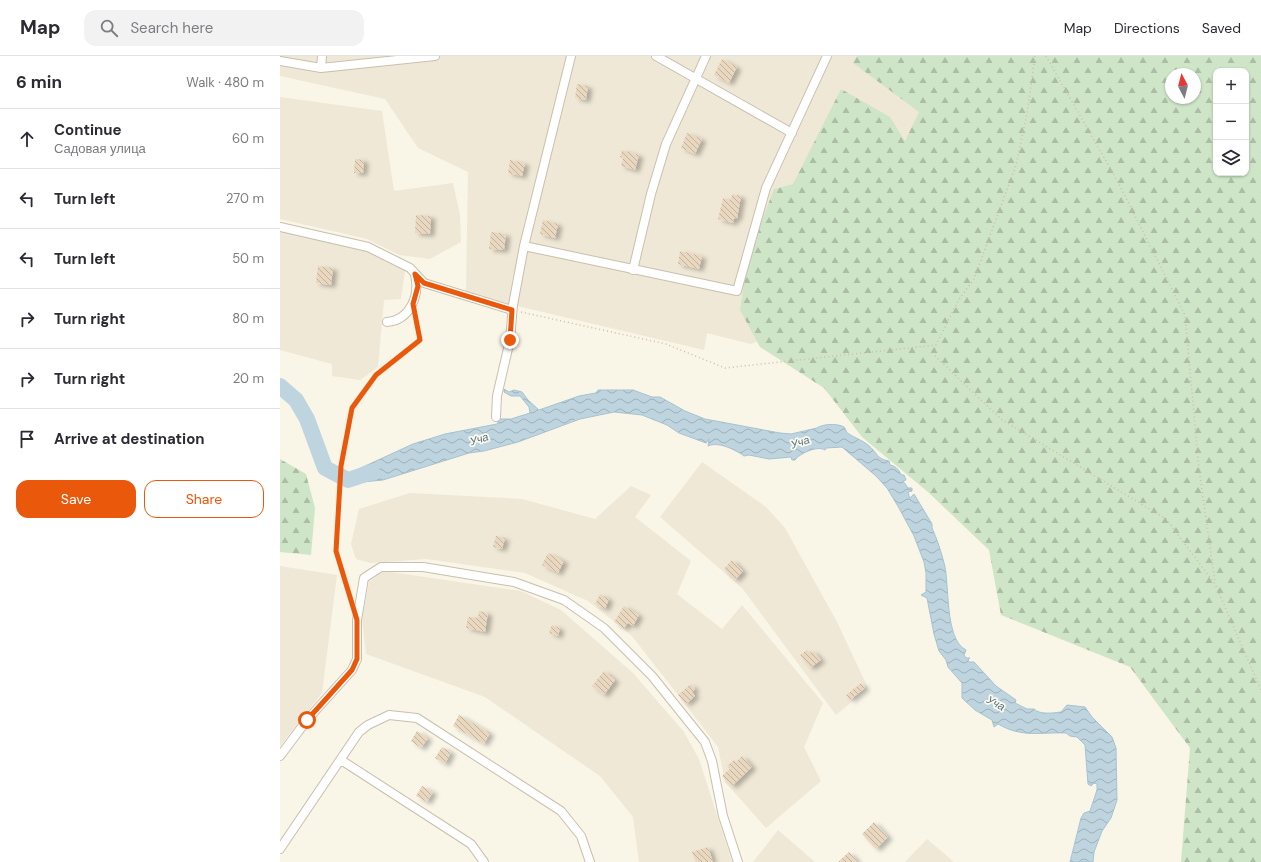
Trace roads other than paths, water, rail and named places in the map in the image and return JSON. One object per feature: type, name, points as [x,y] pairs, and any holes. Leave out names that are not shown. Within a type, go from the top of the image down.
[{"type":"street","points":[[321,68],[322,56]]},
{"type":"street","points":[[280,61],[321,68],[435,56]]},
{"type":"street","points":[[496,417],[497,396],[510,340],[512,310],[524,246],[571,56]]},
{"type":"street","points":[[656,56],[694,79],[792,133]]},
{"type":"street","points":[[633,270],[651,194],[664,151],[694,79],[706,56]]},
{"type":"street","points":[[524,246],[737,291],[766,188],[827,56]]},
{"type":"street","points":[[280,226],[368,247],[410,268],[424,283],[512,310]]},
{"type":"street","points":[[387,322],[395,322],[405,315],[413,304],[418,286],[415,274]]},
{"type":"street","points":[[280,756],[307,720],[352,670],[357,659],[357,620],[364,578],[381,567],[423,567],[514,582],[564,600],[604,628],[652,676],[705,742],[712,761],[723,816],[738,862]]},
{"type":"street","points":[[280,849],[359,732],[379,718],[389,714],[417,718],[562,811],[581,836],[590,862]]},
{"type":"street","points":[[341,760],[471,844],[484,862]]},
{"type":"water","points":[[504,389],[509,392],[514,390],[522,392],[539,410],[579,396],[596,393],[598,390],[633,390],[652,397],[660,397],[685,411],[705,419],[780,433],[791,434],[826,425],[838,425],[844,427],[848,433],[868,445],[879,457],[889,461],[890,465],[897,468],[901,475],[904,475],[906,480],[903,481],[908,488],[912,488],[912,491],[908,492],[910,498],[914,494],[932,524],[946,572],[949,610],[954,635],[959,644],[966,650],[964,655],[966,658],[970,658],[968,660],[969,662],[974,662],[996,686],[1016,700],[1015,703],[1027,709],[1034,709],[1047,713],[1061,712],[1067,705],[1085,707],[1092,717],[1112,737],[1116,748],[1117,800],[1111,818],[1102,831],[1094,852],[1093,862],[1070,862],[1081,818],[1084,813],[1090,811],[1097,790],[1097,784],[1094,783],[1091,786],[1088,784],[1085,745],[1077,737],[1070,736],[1066,733],[1023,733],[998,724],[994,727],[992,720],[975,710],[962,698],[962,683],[948,667],[946,660],[939,651],[927,598],[921,595],[926,592],[926,573],[924,562],[914,536],[887,488],[876,476],[842,447],[826,448],[825,450],[813,449],[804,453],[795,460],[792,460],[791,457],[769,459],[749,455],[744,456],[722,445],[708,446],[709,439],[706,443],[679,433],[667,425],[642,415],[614,412],[580,419],[518,442],[484,451],[469,453],[383,480],[352,483],[352,472],[413,444],[445,434],[497,424],[500,419],[511,419],[530,413],[529,407],[520,396],[511,396],[504,392]]},
{"type":"waterway","name":"Уча","points":[[280,386],[296,400],[307,419],[325,468],[348,480],[372,472]]}]
